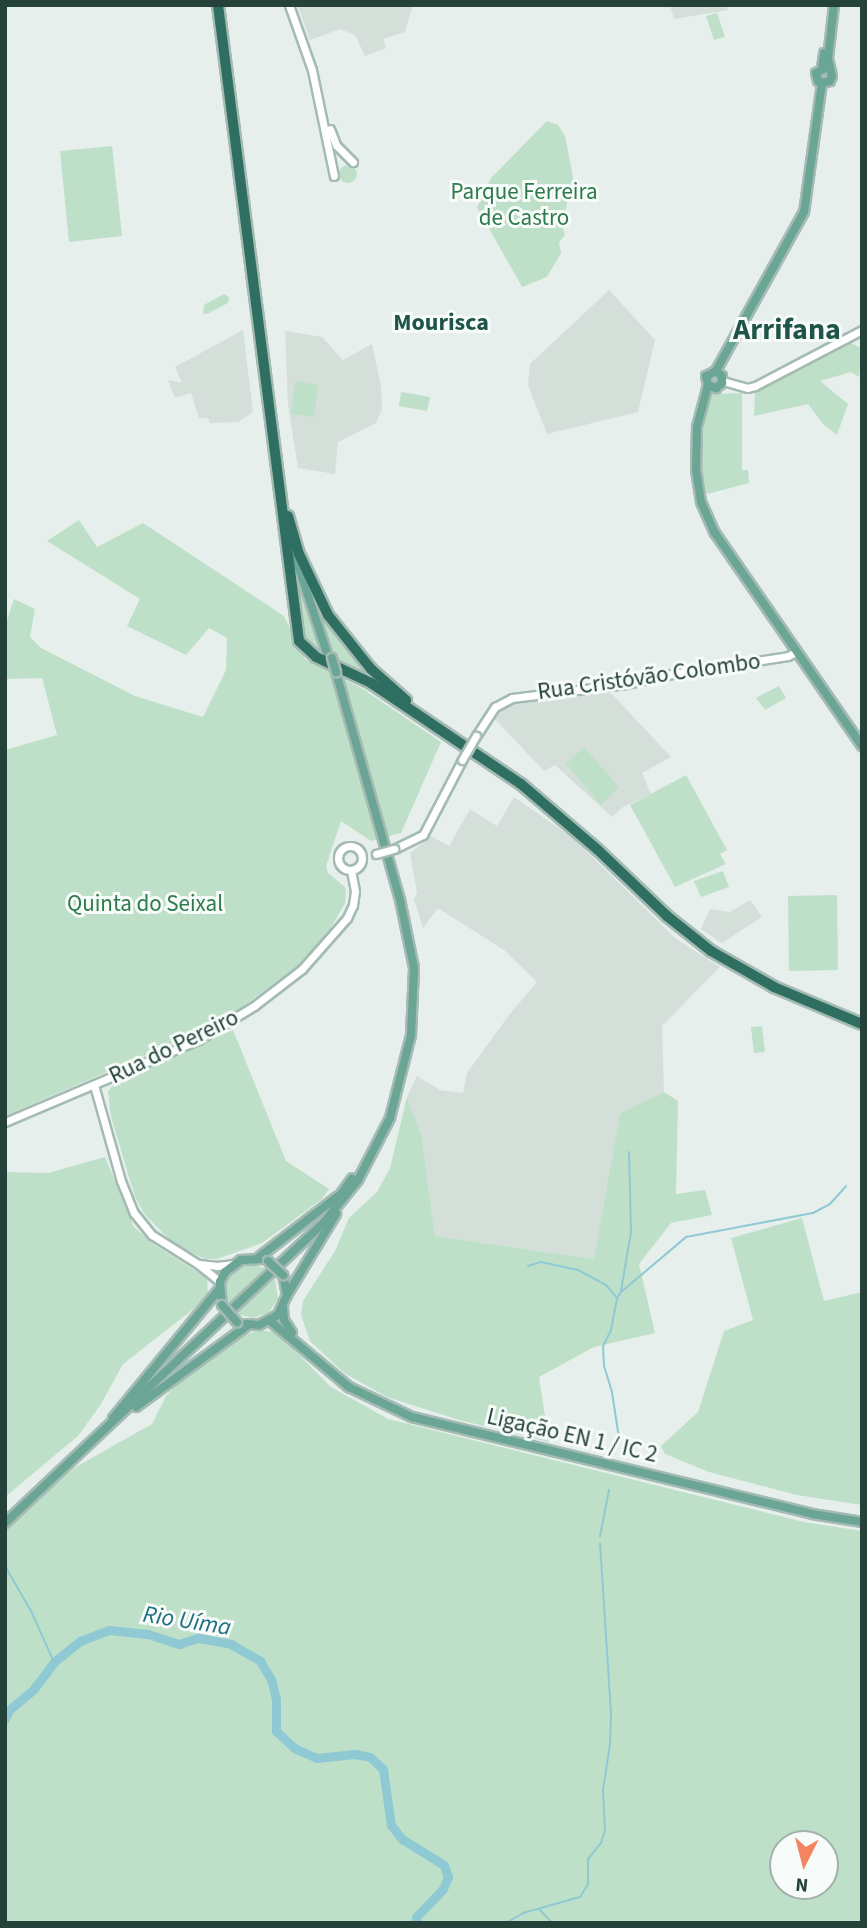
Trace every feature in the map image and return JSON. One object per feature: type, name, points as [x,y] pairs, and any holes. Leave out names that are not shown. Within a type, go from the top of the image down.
[{"type":"highway","points":[[220,5],[295,631],[306,650],[371,683],[521,784],[598,850],[667,916],[711,951],[774,988],[862,1022]]},
{"type":"highway","points":[[273,434],[284,502],[299,554],[314,590],[334,624],[371,669],[401,696],[550,803],[669,914],[713,948],[775,985],[862,1022]]},
{"type":"main road","points":[[292,5],[318,77],[331,137],[341,153],[353,162]]},
{"type":"main road","points":[[292,5],[313,70],[334,176]]},
{"type":"main road","points":[[832,5],[825,68],[816,76],[822,83],[803,212],[716,371],[707,374],[708,385],[695,440],[696,471],[701,502],[715,533],[862,746]]},
{"type":"main road","points":[[716,371],[723,381],[747,388],[755,386],[862,330]]},
{"type":"main road","points":[[708,385],[716,388],[723,381]]},
{"type":"main road","points":[[284,523],[330,657]]},
{"type":"main road","points":[[112,1421],[248,1325],[270,1321],[283,1308],[287,1295],[377,1136],[401,1071],[412,998],[411,967],[400,912],[299,554]]},
{"type":"main road","name":"Rua Cristóvão Colombo","points":[[502,701],[530,694],[626,684],[788,656],[796,652]]},
{"type":"main road","name":"Rua do Pereiro","points":[[5,1122],[225,1026],[280,987],[302,968],[347,918],[354,905],[355,891],[351,870],[344,868],[339,862],[341,850],[355,846],[363,857],[394,849],[423,835],[488,715],[502,701]]},
{"type":"main road","points":[[351,870],[358,867],[363,857]]},
{"type":"main road","points":[[94,1085],[121,1181],[134,1213],[152,1236],[198,1264],[220,1285],[222,1305],[237,1322],[248,1325]]},
{"type":"main road","points":[[198,1264],[217,1266],[258,1258],[345,1193]]},
{"type":"main road","points":[[5,1522],[268,1278],[345,1193]]},
{"type":"main road","points":[[258,1258],[268,1261],[283,1275],[287,1295]]},
{"type":"main road","points":[[112,1421],[126,1398],[220,1285],[234,1264]]},
{"type":"main road","name":"Ligação EN 1 / IC 2","points":[[283,1308],[284,1320],[295,1339]]},
{"type":"main road","name":"Ligação EN 1 / IC 2","points":[[270,1321],[295,1339],[349,1387],[412,1417],[813,1514],[862,1522]]},
{"type":"shaded area","points":[[413,5],[405,32],[383,39],[386,48],[365,56],[355,35],[340,29],[310,40],[298,6]]},
{"type":"shaded area","points":[[670,5],[726,5],[728,10],[674,19]]},
{"type":"shaded area","points":[[609,290],[655,340],[638,412],[547,434],[528,385],[530,364]]},
{"type":"shaded area","points":[[243,330],[253,412],[238,422],[210,423],[208,418],[199,418],[191,393],[175,398],[168,380],[182,383],[175,367]]},
{"type":"shaded area","points":[[285,331],[322,337],[343,360],[372,344],[381,386],[382,409],[376,423],[338,442],[335,474],[298,468],[288,405]]},
{"type":"shaded area","points":[[601,692],[612,694],[671,757],[642,773],[651,794],[623,807],[612,817],[555,765],[544,771],[493,717],[508,705],[529,698]]},
{"type":"shaded area","points":[[514,797],[573,838],[675,938],[720,967],[662,1026],[664,1092],[620,1113],[595,1259],[435,1236],[422,1137],[407,1097],[417,1076],[440,1090],[463,1093],[467,1073],[537,982],[504,950],[438,908],[423,928],[414,899],[417,893],[410,853],[431,836],[449,846],[470,809],[497,826]]},
{"type":"shaded area","points":[[750,900],[762,917],[722,943],[701,929],[710,909],[730,912]]},
{"type":"green space","points":[[717,13],[725,37],[714,40],[706,16]]},
{"type":"green space","name":"Parque Ferreira de Castro","points":[[547,121],[558,125],[565,136],[573,177],[562,226],[565,235],[559,242],[561,253],[547,277],[522,287],[477,207],[491,178]]},
{"type":"green space","points":[[112,146],[122,236],[69,242],[60,151]]},
{"type":"green space","points":[[344,165],[352,165],[357,174],[355,181],[344,183],[339,178],[339,170]]},
{"type":"green space","points":[[224,294],[229,297],[228,303],[203,314],[204,305]]},
{"type":"green space","points":[[848,342],[862,348],[859,377],[851,372],[820,381],[848,404],[837,435],[823,424],[808,404],[754,416],[755,392]]},
{"type":"green space","points":[[295,381],[318,385],[314,417],[291,414]]},
{"type":"green space","points":[[401,392],[430,397],[427,411],[399,406]]},
{"type":"green space","points":[[742,393],[742,470],[748,470],[749,483],[707,494],[700,462],[701,440],[711,394]]},
{"type":"green space","name":"Quinta do Seixal","points":[[79,520],[97,547],[143,523],[284,616],[305,659],[363,689],[441,742],[401,833],[371,841],[341,821],[326,866],[328,873],[346,888],[345,903],[329,931],[300,964],[222,1022],[5,1116],[5,750],[57,735],[42,678],[5,679],[5,626],[14,599],[35,609],[30,637],[41,648],[135,696],[203,717],[226,670],[227,638],[209,628],[186,655],[127,626],[140,599],[47,541]]},
{"type":"green space","points":[[290,552],[317,635],[320,654],[304,640],[298,626]]},
{"type":"green space","points":[[317,602],[390,694],[337,665]]},
{"type":"green space","points":[[779,686],[786,698],[765,710],[756,698]]},
{"type":"green space","points":[[584,747],[619,787],[601,805],[566,764]]},
{"type":"green space","points":[[686,775],[727,850],[720,854],[726,864],[675,887],[630,805]]},
{"type":"green space","points":[[723,871],[729,887],[701,897],[694,881]]},
{"type":"green space","points":[[837,895],[838,970],[789,971],[788,896]]},
{"type":"green space","points":[[762,1026],[765,1052],[754,1053],[751,1027]]},
{"type":"green space","points":[[233,1030],[286,1161],[329,1189],[322,1199],[262,1243],[217,1259],[205,1259],[175,1245],[145,1215],[135,1197],[111,1117],[108,1091],[116,1082]]},
{"type":"green space","points":[[664,1092],[678,1101],[676,1194],[705,1190],[712,1215],[671,1223],[639,1264],[655,1333],[594,1347],[539,1377],[549,1442],[459,1420],[387,1397],[344,1373],[310,1341],[301,1315],[303,1301],[335,1251],[349,1218],[377,1192],[390,1168],[407,1097],[422,1137],[435,1236],[594,1259],[620,1113]]},
{"type":"green space","points":[[105,1157],[134,1227],[153,1244],[207,1278],[208,1293],[195,1308],[123,1364],[101,1404],[78,1436],[5,1497],[5,1172],[48,1173]]},
{"type":"green space","points":[[802,1218],[824,1301],[862,1292],[862,1505],[797,1495],[709,1472],[665,1454],[661,1446],[698,1412],[724,1331],[753,1320],[731,1238]]},
{"type":"green space","points":[[254,1264],[266,1269],[230,1304],[225,1297],[227,1279],[238,1268]]},
{"type":"green space","points":[[275,1278],[278,1299],[269,1312],[253,1318],[236,1314]]},
{"type":"green space","points":[[258,1330],[276,1332],[331,1387],[388,1419],[804,1522],[862,1531],[862,1923],[5,1923],[5,1529],[74,1468],[152,1424],[166,1396],[182,1378],[231,1341]]},
{"type":"waterway","points":[[621,1291],[631,1232],[629,1152]]},
{"type":"waterway","points":[[619,1438],[612,1392],[604,1365],[603,1346],[611,1330],[617,1298],[621,1292],[686,1237],[813,1213],[830,1204],[846,1186]]},
{"type":"waterway","points":[[528,1266],[541,1262],[578,1270],[606,1285],[617,1298]]},
{"type":"waterway","points":[[600,1536],[609,1490]]},
{"type":"waterway","points":[[506,1923],[523,1913],[580,1897],[588,1884],[588,1859],[601,1843],[605,1831],[603,1790],[610,1744],[611,1713],[600,1543]]},
{"type":"waterway","points":[[5,1566],[31,1611],[54,1662]]},
{"type":"waterway","name":"Rio Uíma","points":[[5,1719],[9,1710],[33,1690],[54,1662],[80,1641],[109,1630],[148,1634],[179,1644],[198,1638],[231,1644],[260,1661],[271,1679],[276,1699],[276,1731],[294,1748],[316,1758],[355,1754],[370,1757],[383,1769],[391,1825],[402,1839],[444,1865],[448,1877],[443,1889],[416,1917],[417,1923]]},
{"type":"waterway","points":[[539,1909],[552,1923]]},
{"type":"district","name":"Mourisca","points":[[441,323]]},
{"type":"district","name":"Arrifana","points":[[787,330]]}]
